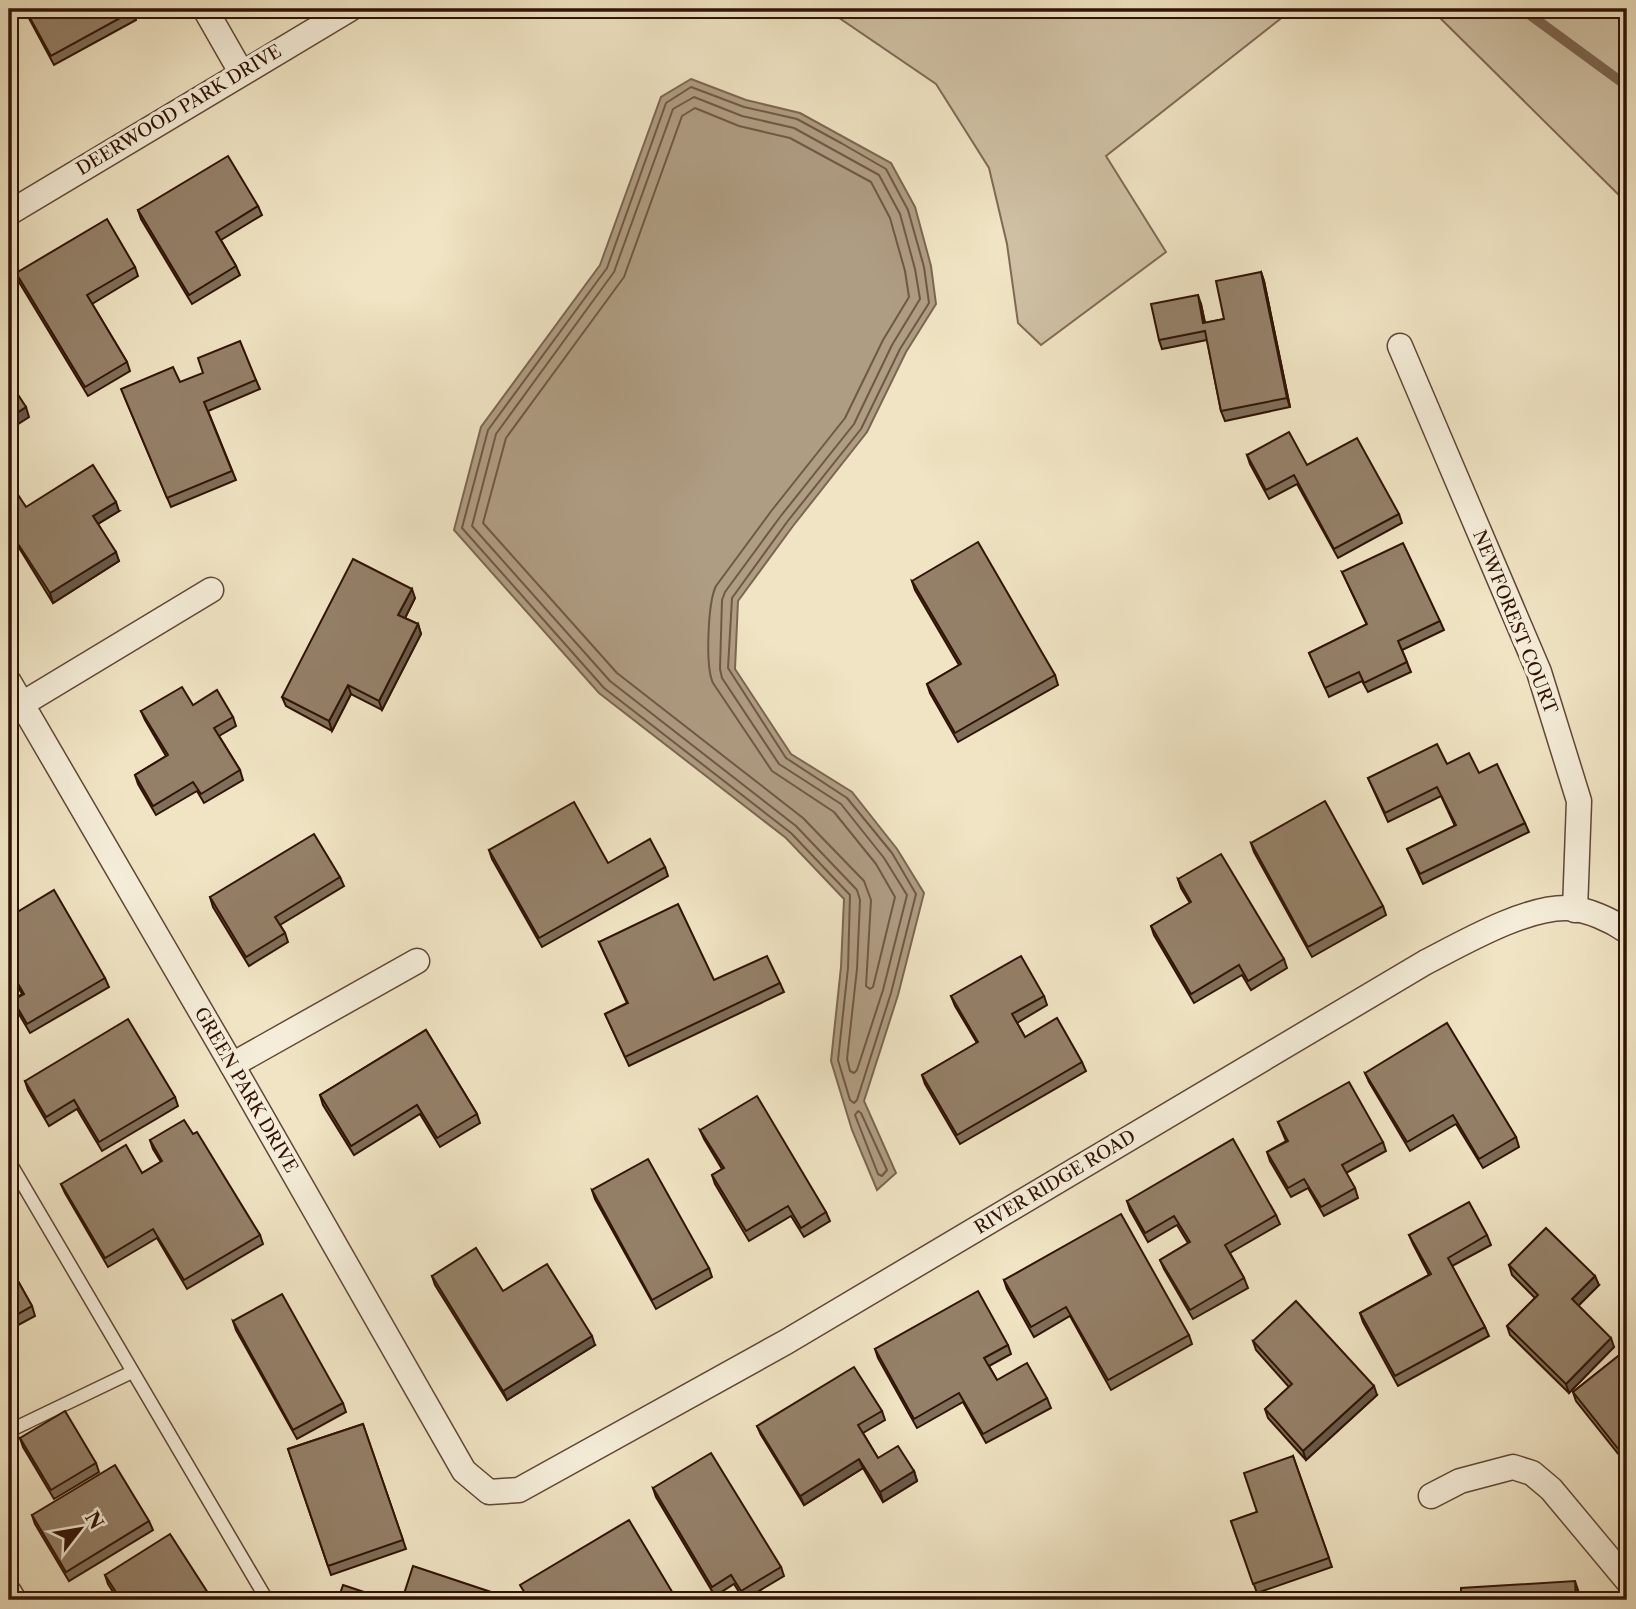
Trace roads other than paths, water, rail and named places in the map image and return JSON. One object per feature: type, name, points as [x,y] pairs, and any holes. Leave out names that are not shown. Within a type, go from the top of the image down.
[{"type":"street","points":[[205,9],[241,72]]},
{"type":"street","name":"DEERWOOD PARK DRIVE","points":[[9,213],[350,9]]},
{"type":"street","name":"NEWFOREST COURT","points":[[1400,346],[1539,672],[1579,800],[1575,910]]},
{"type":"street","points":[[22,704],[211,590]]},
{"type":"street","name":"GREEN PARK DRIVE","points":[[9,682],[464,1471],[489,1492]]},
{"type":"street","name":"RIVER RIDGE ROAD","points":[[489,1492],[519,1490],[786,1342],[1426,962],[1491,929],[1528,915],[1565,908],[1615,922],[1627,931]]},
{"type":"street","points":[[232,1065],[417,961]]},
{"type":"street","points":[[1431,1496],[1460,1481],[1513,1467],[1532,1473],[1551,1489],[1627,1580]]},
{"type":"street","points":[[9,1591],[14,1600]]},
{"type":"lane","points":[[9,1161],[267,1600]]},
{"type":"lane","points":[[9,1431],[132,1372]]},
{"type":"water","points":[[691,79],[746,100],[800,113],[891,163],[915,207],[931,266],[936,304],[906,352],[867,432],[738,601],[735,669],[791,754],[852,792],[897,849],[924,893],[898,995],[864,1101],[896,1173],[877,1190],[852,1130],[831,1061],[841,967],[844,899],[786,838],[599,693],[454,530],[481,427],[600,265],[661,97]]},
{"type":"waterway","points":[[1522,9],[1627,86]]}]
